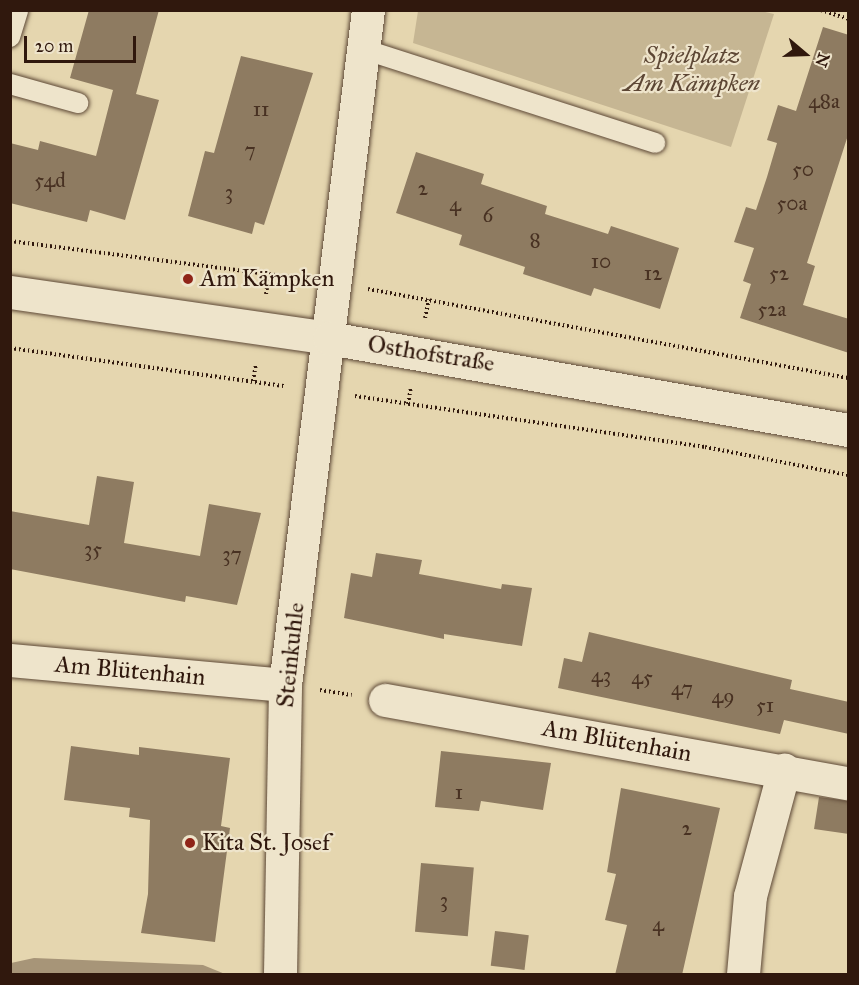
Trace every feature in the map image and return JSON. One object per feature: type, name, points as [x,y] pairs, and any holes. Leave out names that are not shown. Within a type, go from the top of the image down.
[{"type":"street","points":[[329,338],[332,283],[368,10]]},
{"type":"street","name":"Osthofstraße","points":[[10,292],[329,338],[849,430]]},
{"type":"street","name":"Steinkuhle","points":[[280,975],[285,685],[329,338]]},
{"type":"street","name":"Am Blütenhain","points":[[10,660],[285,685]]},
{"type":"street","name":"Am Blütenhain","points":[[385,700],[849,783]]},
{"type":"street","points":[[743,975],[750,896],[784,770]]},
{"type":"lane","points":[[10,37],[18,10]]},
{"type":"lane","points":[[363,49],[655,143]]},
{"type":"lane","points":[[10,84],[78,103]]},
{"type":"path","points":[[821,10],[849,19]]},
{"type":"path","points":[[10,241],[332,283],[849,378]]},
{"type":"path","points":[[10,348],[705,447],[849,475]]},
{"type":"path","points":[[285,685],[385,700]]},
{"type":"green space","name":"Spielplatz Am Kämpken","points":[[418,11],[761,11],[774,14],[731,147],[413,43]]},
{"type":"shaded area","points":[[34,958],[203,965],[225,974],[11,974],[11,963]]},
{"type":"building","points":[[89,10],[159,10],[136,94],[159,100],[125,220],[90,210],[87,222],[10,203],[10,143],[38,150],[40,141],[96,156],[113,90],[70,78]]},
{"type":"building","points":[[823,27],[849,35],[849,132],[807,263],[815,266],[803,305],[849,319],[849,353],[740,318],[751,284],[743,281],[754,248],[734,242],[746,207],[756,210],[767,177],[777,143],[767,140],[778,105],[796,111]]},
{"type":"building","points":[[241,56],[313,73],[264,225],[255,222],[252,234],[188,216],[205,151],[214,153]]},
{"type":"building","points":[[416,152],[484,174],[481,184],[547,206],[545,214],[608,234],[611,226],[679,248],[660,309],[594,288],[591,296],[523,274],[525,267],[459,245],[462,235],[396,213]]},
{"type":"building","points":[[97,476],[134,482],[124,543],[200,556],[209,504],[261,513],[237,605],[186,596],[185,602],[10,569],[10,511],[89,525]]},
{"type":"building","points":[[376,553],[422,560],[419,574],[501,589],[502,584],[532,588],[522,646],[444,634],[444,639],[344,618],[351,573],[372,577]]},
{"type":"building","points":[[589,632],[792,680],[790,689],[849,702],[849,734],[784,720],[780,734],[558,688],[564,658],[582,662]]},
{"type":"building","name":"Kita St. Josef","points":[[71,746],[139,755],[139,747],[230,758],[221,826],[230,828],[215,942],[141,933],[148,894],[150,820],[129,817],[130,808],[64,800]]},
{"type":"building","points":[[441,751],[551,763],[543,810],[481,801],[479,811],[435,807]]},
{"type":"building","points":[[621,788],[720,808],[682,975],[615,975],[627,925],[605,920],[616,874],[607,872]]},
{"type":"building","points":[[819,797],[849,801],[849,834],[814,829]]},
{"type":"building","points":[[421,863],[474,868],[468,936],[415,932]]},
{"type":"building","points":[[495,931],[529,935],[524,970],[491,966]]},
{"type":"place","name":"Am Kämpken","points":[[188,279]]},
{"type":"place","name":"Kita St. Josef","points":[[190,843]]}]
